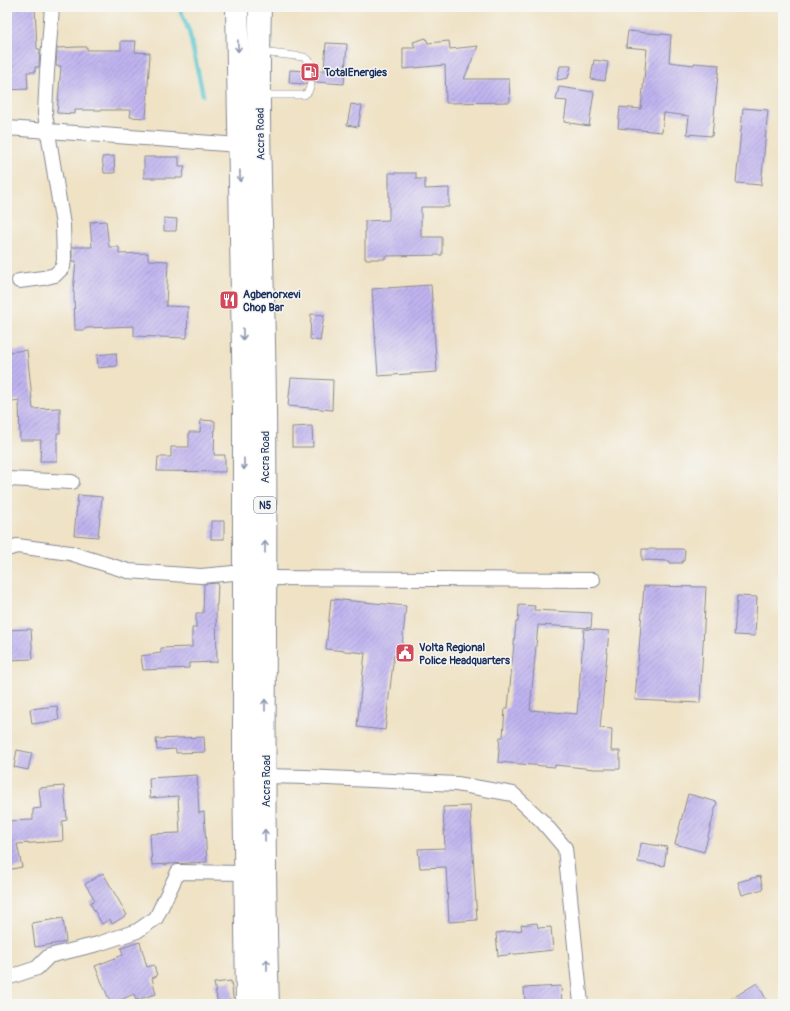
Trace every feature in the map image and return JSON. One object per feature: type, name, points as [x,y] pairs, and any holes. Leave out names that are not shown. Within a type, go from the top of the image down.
[{"type":"main road","name":"Accra Road","points":[[237,7],[244,409],[245,873],[247,1004]]},
{"type":"main road","name":"Accra Road","points":[[260,7],[259,95],[265,408],[268,1004]]},
{"type":"street","points":[[19,281],[55,276],[63,267],[64,259],[63,225],[45,114],[52,7]]},
{"type":"street","points":[[7,128],[239,145]]},
{"type":"street","points":[[7,479],[72,482]]},
{"type":"street","points":[[7,549],[17,546],[70,553],[128,570],[201,576],[244,572]]},
{"type":"street","points":[[265,578],[593,580]]},
{"type":"street","points":[[266,776],[457,784],[513,794],[542,821],[565,848],[582,1004]]},
{"type":"street","points":[[7,978],[37,968],[49,956],[98,944],[137,932],[156,918],[178,872],[245,873]]},
{"type":"lane","points":[[259,52],[304,57],[312,64],[312,71]]},
{"type":"lane","points":[[259,95],[304,95],[308,92],[311,84]]},
{"type":"building","points":[[7,7],[35,7],[37,49],[40,49],[39,67],[35,67],[35,72],[27,72],[28,89],[7,90]]},
{"type":"building","points":[[628,31],[671,35],[669,62],[694,65],[694,63],[719,65],[712,136],[687,134],[689,116],[664,113],[662,132],[618,128],[620,107],[641,109],[647,49],[626,47]]},
{"type":"building","points":[[426,38],[428,43],[449,41],[450,49],[478,46],[464,79],[509,79],[510,102],[446,103],[445,65],[403,69],[403,48],[415,48],[413,42]]},
{"type":"building","points":[[121,41],[136,41],[135,52],[150,53],[146,118],[130,117],[131,110],[75,110],[75,114],[57,113],[61,66],[56,66],[57,48],[87,47],[87,50],[121,50]]},
{"type":"building","points":[[326,43],[347,44],[344,84],[316,82],[311,79],[308,80],[306,84],[289,83],[290,70],[307,71],[308,74],[312,76],[315,75],[317,71],[324,71]]},
{"type":"building","points":[[594,60],[608,62],[605,81],[591,79]]},
{"type":"building","points":[[560,66],[571,66],[568,78],[557,80]]},
{"type":"building","points":[[559,87],[594,92],[589,126],[564,122],[567,101],[556,100]]},
{"type":"building","points":[[351,104],[362,106],[358,127],[347,125]]},
{"type":"building","points":[[743,108],[768,110],[761,185],[736,183]]},
{"type":"building","points":[[114,156],[115,173],[104,173],[102,157]]},
{"type":"building","points":[[144,157],[179,157],[179,166],[185,166],[182,178],[144,178]]},
{"type":"building","points":[[389,173],[416,173],[416,179],[425,179],[425,189],[449,188],[449,207],[421,207],[421,237],[442,237],[442,255],[385,256],[385,259],[365,259],[365,221],[389,220]]},
{"type":"building","points":[[164,218],[177,219],[176,231],[164,231]]},
{"type":"building","points":[[106,221],[109,247],[119,247],[119,254],[148,253],[148,260],[168,261],[166,306],[188,307],[187,338],[134,336],[134,326],[86,328],[84,330],[75,330],[73,292],[76,261],[72,261],[72,247],[92,247],[90,222]]},
{"type":"building","points":[[431,285],[437,372],[378,376],[372,289]]},
{"type":"building","points":[[311,314],[324,315],[320,341],[310,339]]},
{"type":"building","points":[[27,350],[33,409],[60,408],[60,433],[57,433],[57,461],[40,461],[41,440],[20,440],[19,400],[7,402],[7,352]]},
{"type":"building","points":[[116,353],[117,366],[98,368],[97,355]]},
{"type":"building","points":[[291,378],[333,380],[332,410],[288,406]]},
{"type":"building","points":[[201,420],[215,421],[214,455],[225,455],[225,472],[157,471],[158,457],[171,457],[171,447],[189,447],[189,432],[200,432]]},
{"type":"building","points":[[312,426],[313,447],[292,447],[292,427]]},
{"type":"building","points":[[78,495],[102,497],[98,537],[74,535]]},
{"type":"building","points":[[211,521],[224,521],[224,539],[211,539]]},
{"type":"building","points":[[642,549],[682,549],[685,550],[684,561],[682,561],[682,563],[670,563],[670,561],[642,560]]},
{"type":"building","points":[[218,583],[216,605],[217,662],[189,663],[189,668],[143,670],[141,656],[161,653],[161,648],[192,647],[192,628],[196,628],[196,613],[203,613],[204,584]]},
{"type":"building","points":[[644,586],[706,587],[700,703],[635,700]]},
{"type":"building","points":[[737,596],[757,597],[755,636],[734,635]]},
{"type":"building","points":[[331,599],[406,606],[401,656],[394,655],[385,730],[357,727],[365,653],[326,649]]},
{"type":"building","points":[[519,605],[535,606],[534,610],[592,613],[591,628],[538,625],[530,710],[577,714],[584,629],[609,631],[600,728],[612,729],[611,751],[620,751],[620,769],[594,769],[555,765],[555,767],[498,762],[500,737],[503,737],[505,708],[508,708]]},
{"type":"building","points":[[31,629],[33,659],[7,660],[7,630]]},
{"type":"building","points":[[57,706],[59,720],[32,724],[30,709]]},
{"type":"building","points":[[204,737],[205,752],[176,753],[176,749],[157,750],[156,739]]},
{"type":"building","points":[[17,750],[32,753],[28,770],[14,767]]},
{"type":"building","points":[[197,775],[199,813],[204,812],[207,862],[152,865],[150,834],[180,833],[178,796],[150,798],[149,778]]},
{"type":"building","points":[[64,786],[67,820],[62,821],[63,841],[17,844],[22,867],[7,870],[7,821],[33,820],[33,809],[41,808],[39,788]]},
{"type":"building","points":[[688,794],[717,802],[704,852],[675,844]]},
{"type":"building","points":[[470,806],[477,920],[449,922],[446,867],[420,868],[418,849],[445,848],[443,807]]},
{"type":"building","points":[[641,843],[667,847],[664,866],[638,862]]},
{"type":"building","points":[[103,873],[127,915],[112,924],[110,919],[102,924],[90,903],[95,900],[85,884]]},
{"type":"building","points":[[760,876],[763,889],[742,895],[738,882]]},
{"type":"building","points":[[63,918],[66,942],[35,947],[32,923]]},
{"type":"building","points":[[537,923],[538,928],[551,927],[553,950],[498,956],[496,933],[522,930],[521,925]]},
{"type":"building","points":[[140,942],[147,967],[154,965],[157,976],[152,978],[156,994],[136,1000],[134,994],[111,1004],[95,966],[123,955],[121,948]]},
{"type":"building","points":[[231,981],[234,1004],[218,1004],[214,983]]},
{"type":"building","points":[[757,983],[769,1004],[723,1004]]},
{"type":"building","points":[[561,986],[562,1004],[525,1004],[524,988]]},
{"type":"waterway","points":[[179,7],[189,31],[203,95]]},
{"type":"place","name":"TotalEnergies","points":[[310,72]]},
{"type":"place","name":"Agbenorxevi Chop Bar","points":[[229,300]]},
{"type":"place","name":"Volta Regional Police Headquarters","points":[[405,653]]}]
